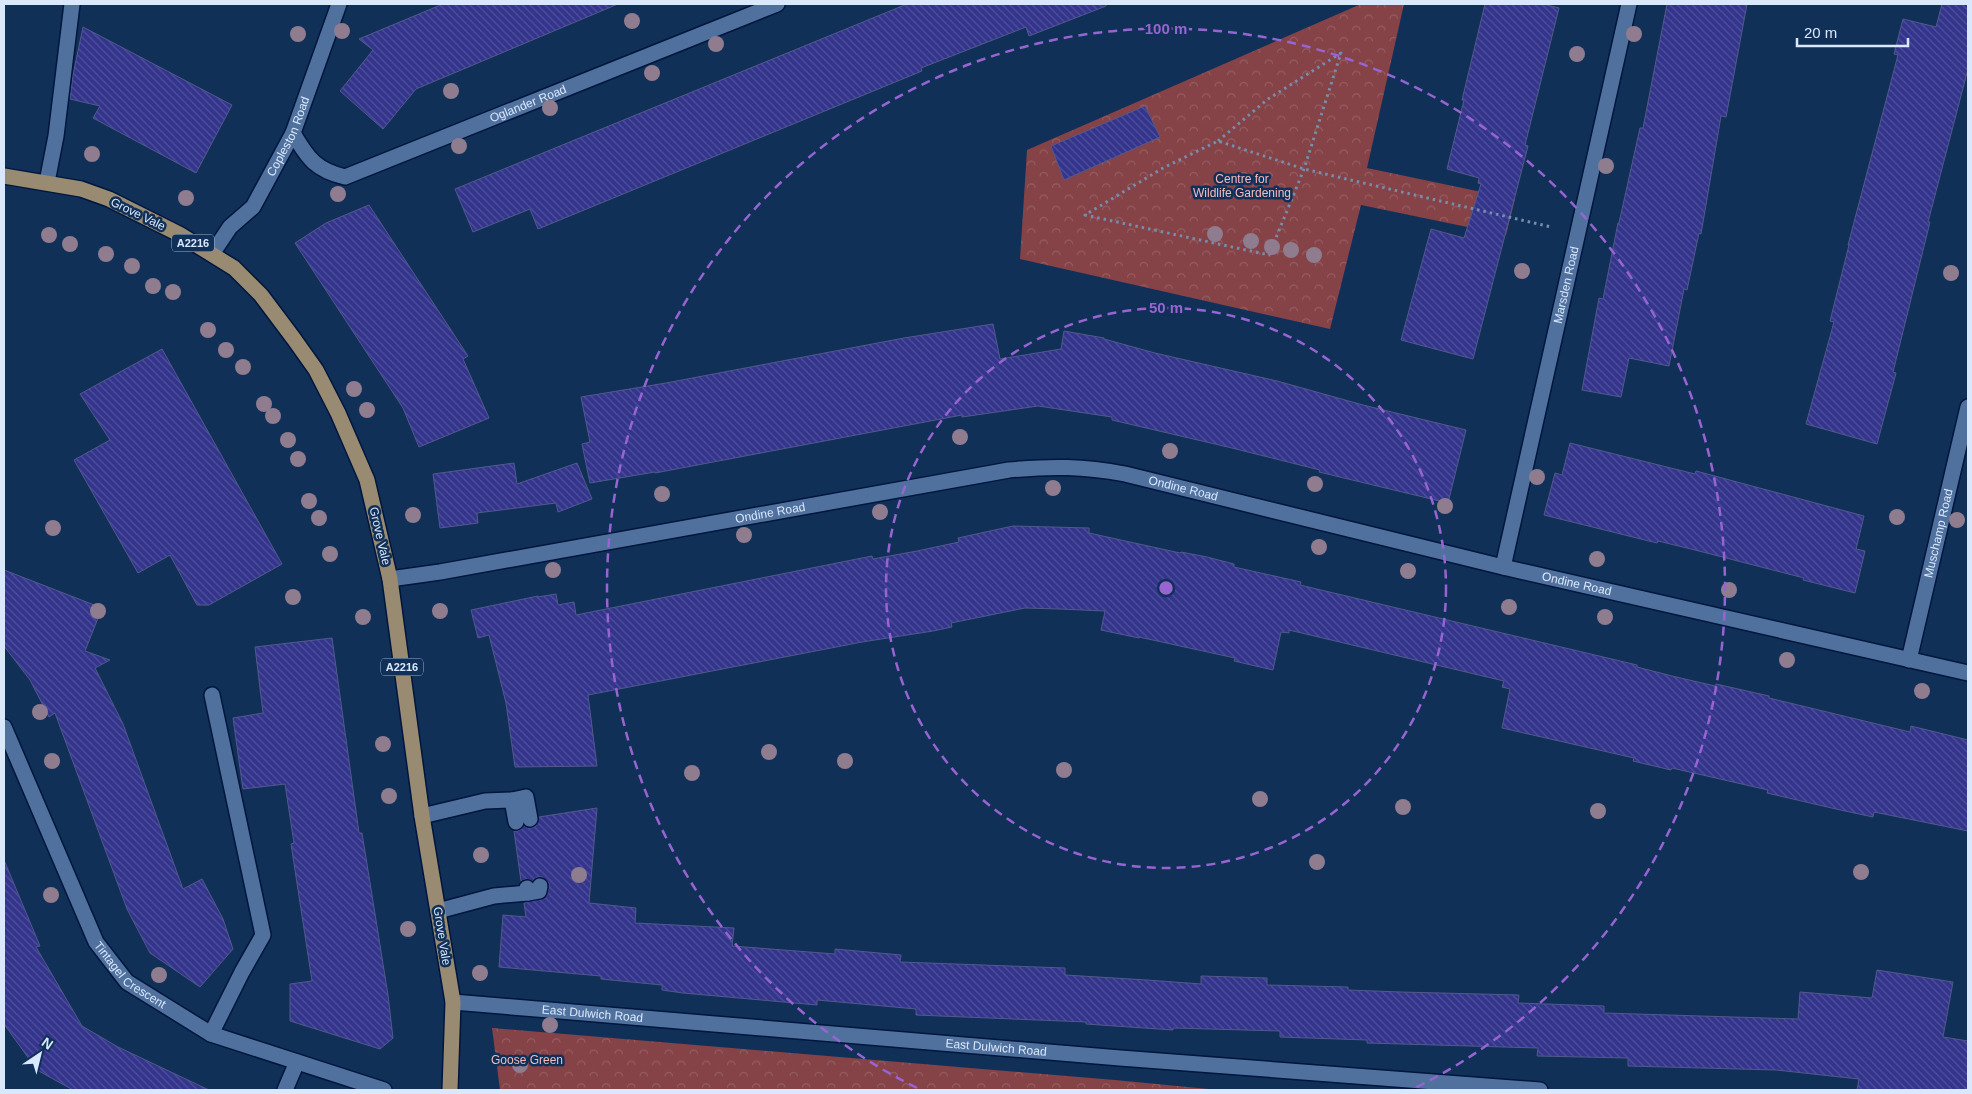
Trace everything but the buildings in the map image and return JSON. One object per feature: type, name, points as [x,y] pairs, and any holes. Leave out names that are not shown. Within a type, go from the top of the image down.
[{"type":"main road","name":"Grove Vale","points":[[4,176],[80,189],[109,200],[179,234],[234,268],[253,285],[280,318],[316,370],[338,413],[367,480],[390,579],[422,816],[453,1002],[450,1090]]},
{"type":"street","points":[[47,182],[56,136],[72,4]]},
{"type":"street","name":"Copleston Road","points":[[212,254],[230,227],[253,206],[293,133],[339,4]]},
{"type":"street","name":"Oglander Road","points":[[293,133],[315,165],[330,173],[345,177],[777,4]]},
{"type":"street","name":"Marsden Road","points":[[1503,567],[1629,4]]},
{"type":"street","name":"Muschamp Road","points":[[1908,660],[1968,407]]},
{"type":"street","name":"Ondine Road","points":[[390,579],[450,571],[1009,470],[1068,466],[1094,468],[1125,474],[1503,567],[1968,674]]},
{"type":"street","points":[[212,696],[262,935],[212,1034]]},
{"type":"street","name":"Tintagel Crescent","points":[[4,726],[96,942],[127,982],[212,1034],[384,1090]]},
{"type":"street","points":[[422,816],[485,801],[512,800],[523,820]]},
{"type":"street","points":[[438,911],[494,896],[532,889]]},
{"type":"street","name":"East Dulwich Road","points":[[453,1002],[1111,1057],[1540,1090]]},
{"type":"street","points":[[285,1090],[297,1062]]},
{"type":"path","points":[[1341,53],[1304,169],[1269,255],[1085,215],[1162,168],[1218,141],[1268,99],[1341,53]]},
{"type":"path","points":[[1218,141],[1304,169],[1578,233]]},
{"type":"green space","name":"Centre for Wildlife Gardening","points":[[1361,4],[1404,4],[1367,168],[1515,199],[1506,235],[1361,205],[1330,329],[1020,259],[1027,150]]},
{"type":"green space","name":"Goose Green","points":[[492,1028],[1115,1080],[1219,1090],[500,1090]]}]
